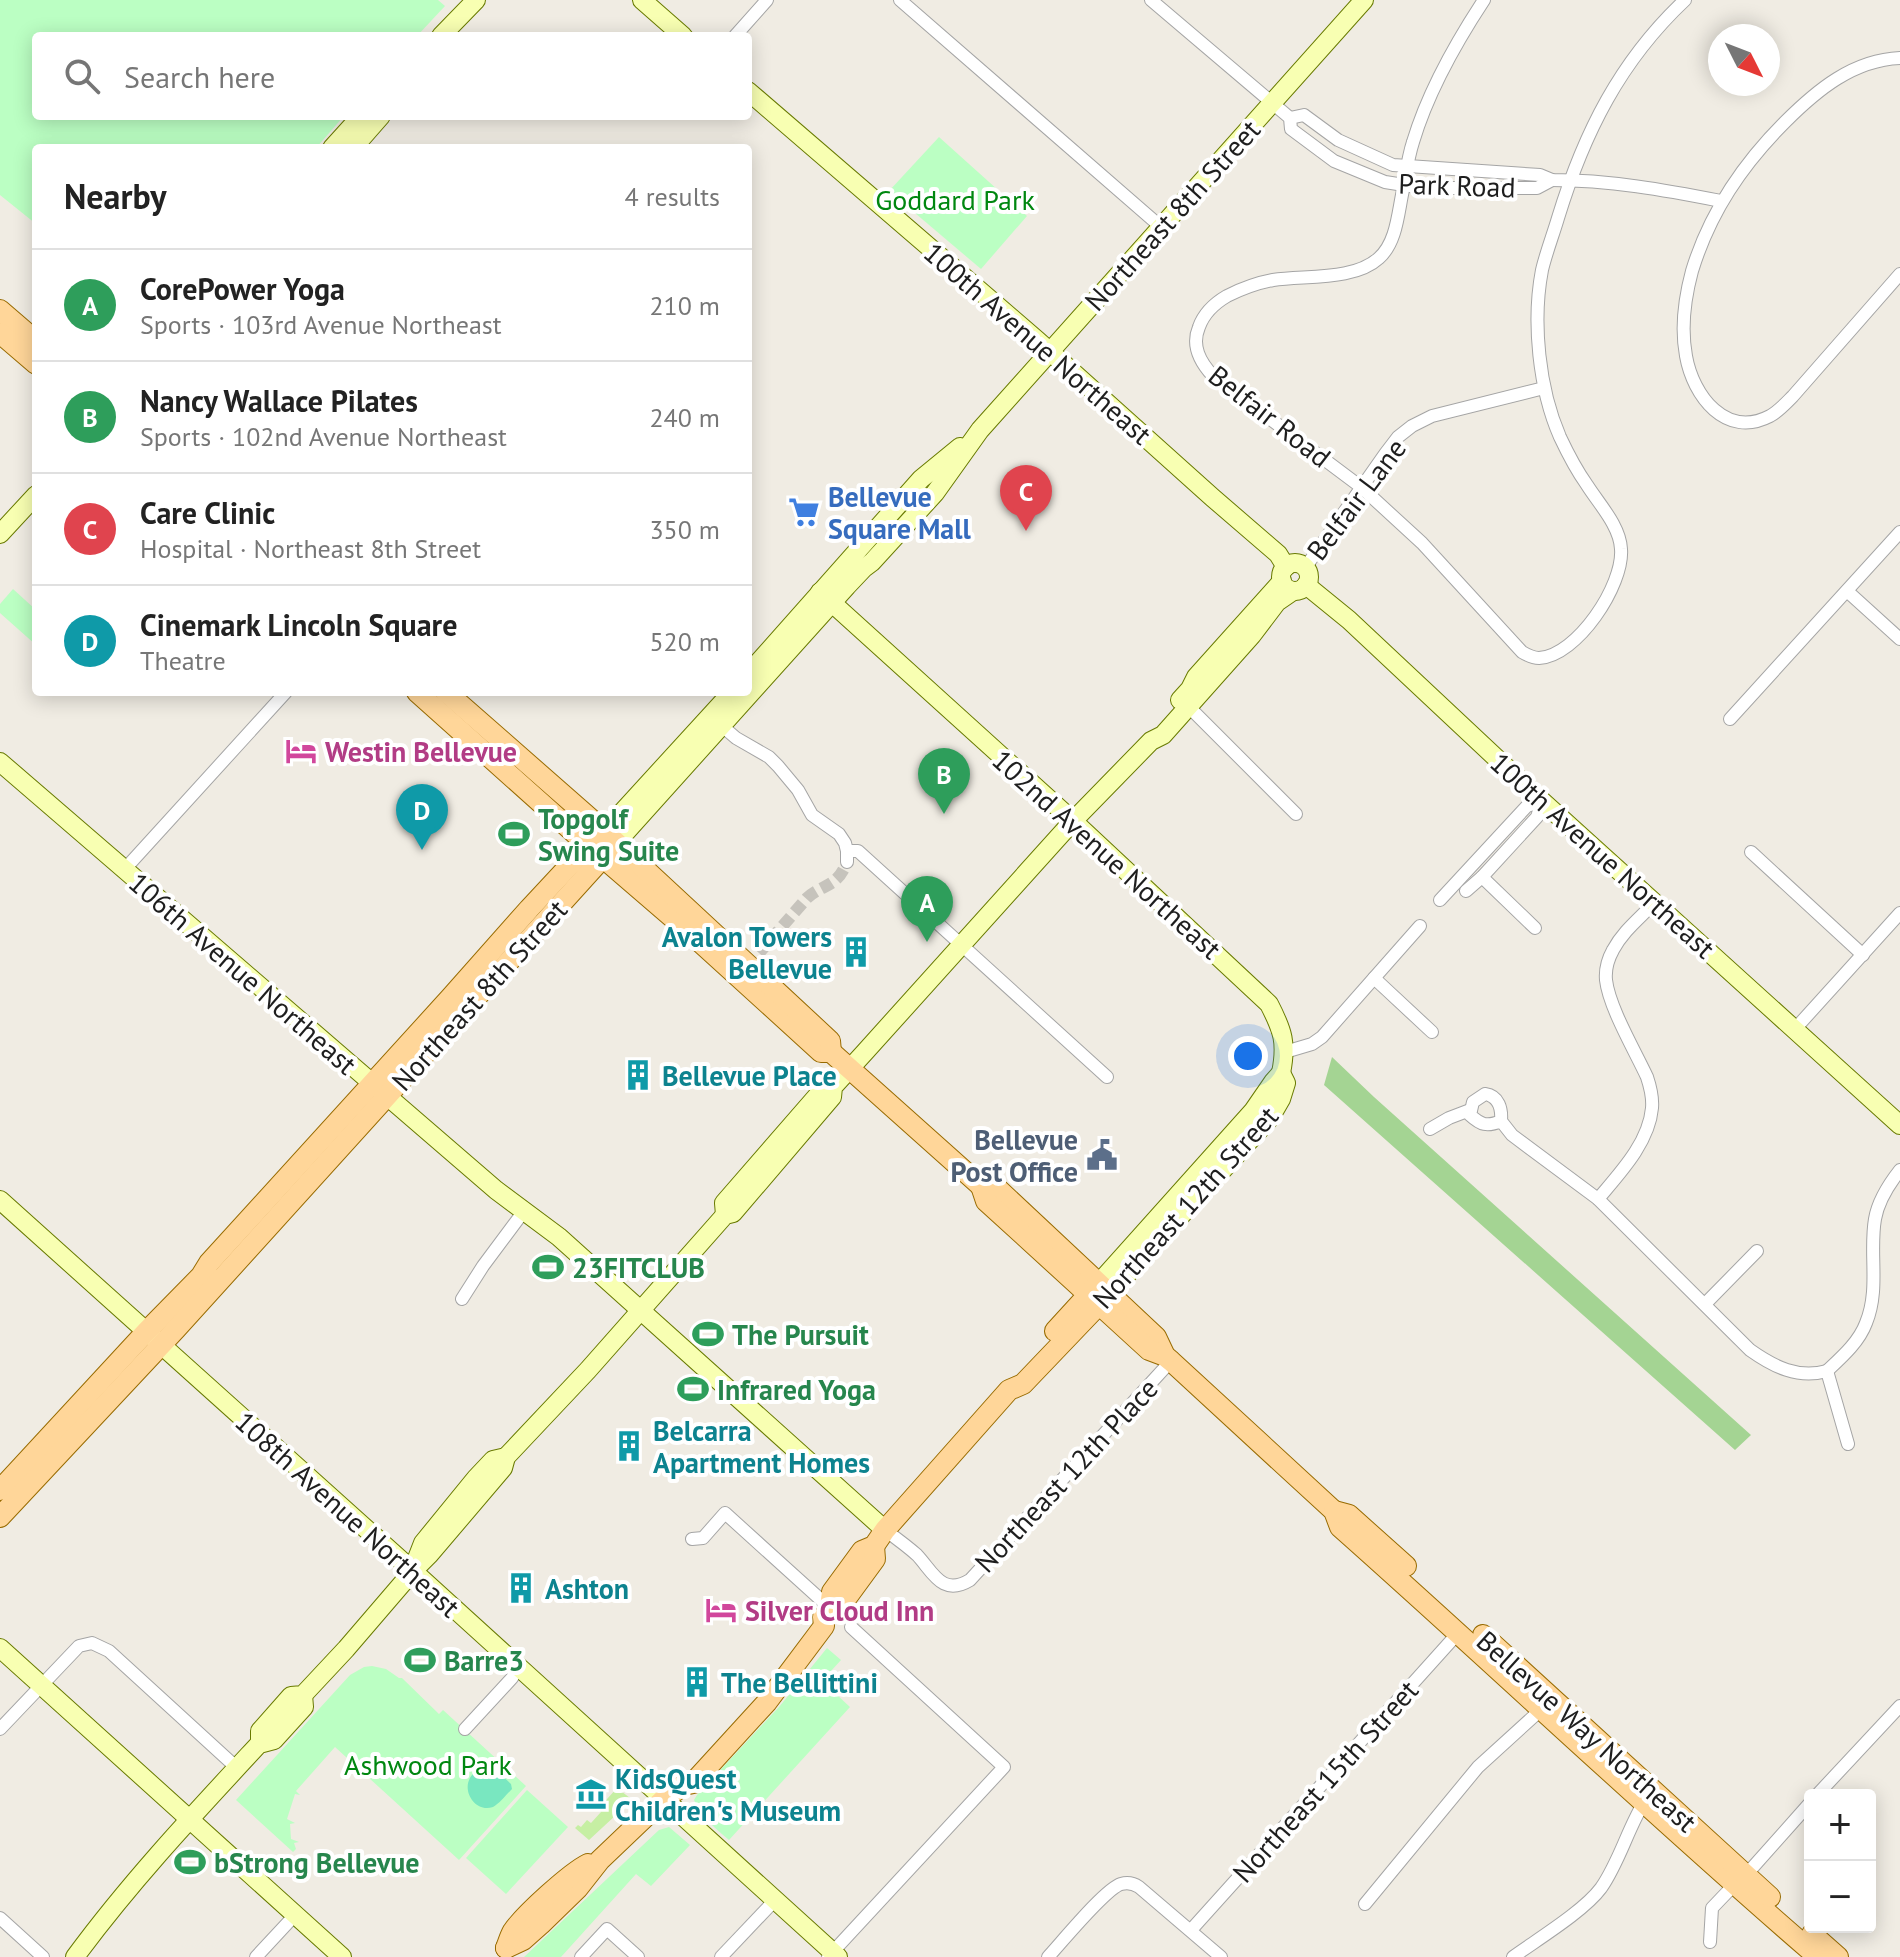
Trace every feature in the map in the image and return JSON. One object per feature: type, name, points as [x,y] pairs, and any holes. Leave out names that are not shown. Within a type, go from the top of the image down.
[{"type":"main road","points":[[448,32],[476,0]]},
{"type":"main road","points":[[642,0],[678,32]]},
{"type":"main road","name":"Northeast 8th Street","points":[[752,670],[826,597],[872,562],[935,493],[980,430],[1364,0]]},
{"type":"main road","name":"100th Avenue Northeast","points":[[752,94],[1050,351],[1278,554],[1294,578],[1349,620],[1542,801],[1900,1125]]},
{"type":"main road","points":[[336,144],[357,120]]},
{"type":"main road","points":[[356,144],[378,120]]},
{"type":"main road","points":[[0,310],[32,338]]},
{"type":"main road","points":[[0,333],[32,361]]},
{"type":"main road","name":"Northeast 8th Street","points":[[752,689],[906,495],[980,430]]},
{"type":"main road","points":[[864,568],[866,557],[909,509],[906,495]]},
{"type":"main road","points":[[0,534],[32,499]]},
{"type":"main road","points":[[75,1957],[128,1888],[190,1819],[259,1744],[274,1740],[304,1707],[303,1695],[429,1555],[503,1468],[506,1457],[725,1215],[733,1213],[832,1097],[833,1087],[1073,821],[1151,741],[1163,735],[1185,703],[1252,635],[1294,578]]},
{"type":"main road","name":"102nd Avenue Northeast","points":[[826,597],[1269,1004],[1279,1023],[1285,1052],[1281,1073]]},
{"type":"main road","name":"Bellevue Way Northeast","points":[[422,696],[603,845],[752,961],[830,1041],[831,1052]]},
{"type":"main road","points":[[438,696],[455,710],[470,714]]},
{"type":"main road","name":"Bellevue Way Northeast","points":[[450,696],[699,941],[821,1052],[831,1052],[981,1186],[986,1201],[1099,1293],[1149,1350],[1168,1359],[1334,1511],[1340,1527],[1459,1632],[1548,1704]]},
{"type":"main road","name":"Northeast 8th Street","points":[[603,845],[729,696]]},
{"type":"main road","name":"Northeast 8th Street","points":[[0,1517],[154,1338],[209,1263],[380,1090],[529,909],[603,845],[722,726],[746,696]]},
{"type":"main road","name":"106th Avenue Northeast","points":[[0,762],[496,1190],[559,1237],[641,1310],[880,1538]]},
{"type":"main road","name":"Northeast 12th Street","points":[[502,1952],[513,1932],[565,1880],[584,1866],[600,1860],[664,1799],[684,1785],[693,1783],[767,1702],[824,1626],[827,1612],[845,1600],[875,1559],[880,1538],[1009,1390],[1023,1384],[1099,1293],[1228,1139],[1253,1111],[1281,1073],[1286,1083],[1270,1118],[1197,1197],[1099,1293]]},
{"type":"main road","points":[[725,1215],[724,1203],[814,1098],[824,1088],[833,1087]]},
{"type":"main road","points":[[1197,1197],[1202,1182],[1227,1151],[1228,1139]]},
{"type":"main road","name":"108th Avenue Northeast","points":[[0,1200],[413,1571],[833,1955]]},
{"type":"main road","name":"Northeast 8th Street","points":[[0,1490],[154,1338]]},
{"type":"main road","name":"Bellevue Way Northeast","points":[[1334,1511],[1349,1515],[1818,1957]]},
{"type":"main road","points":[[0,1648],[342,1957]]},
{"type":"main road","points":[[1739,1880],[1764,1892],[1838,1957]]},
{"type":"street","points":[[739,32],[767,0]]},
{"type":"street","points":[[900,0],[1161,227]]},
{"type":"street","name":"Park Road","points":[[1151,0],[1290,118],[1291,129],[1334,161],[1385,182],[1423,188],[1537,188],[1552,180]]},
{"type":"street","name":"Belfair Road","points":[[1484,0],[1448,59],[1413,142],[1392,238],[1381,257],[1371,265],[1348,273],[1272,281],[1238,291],[1219,301],[1200,323],[1196,336],[1199,359],[1213,376],[1361,487],[1422,543],[1515,645],[1531,657],[1552,655],[1566,646],[1591,621],[1607,599],[1620,569],[1622,547],[1618,534],[1560,438],[1544,388]]},
{"type":"street","points":[[1544,388],[1538,305],[1542,270],[1570,180],[1619,77],[1636,52],[1685,0]]},
{"type":"street","points":[[1900,58],[1870,64],[1834,79],[1802,106],[1757,152],[1721,201],[1692,272],[1685,315],[1685,354],[1698,391],[1722,416],[1748,423],[1774,414],[1900,274]]},
{"type":"street","name":"Park Road","points":[[1290,118],[1304,115],[1338,140],[1393,165],[1540,175],[1552,180],[1675,192],[1721,201]]},
{"type":"street","name":"Belfair Lane","points":[[1294,578],[1398,437],[1412,426],[1443,413],[1544,388]]},
{"type":"street","points":[[1730,719],[1900,532]]},
{"type":"street","points":[[1847,591],[1900,639]]},
{"type":"street","points":[[124,870],[282,696]]},
{"type":"street","points":[[1185,703],[1296,814]]},
{"type":"street","points":[[722,726],[778,766],[798,790],[812,815],[839,834],[845,843],[847,856],[858,851],[1107,1077]]},
{"type":"street","points":[[1466,891],[1537,817],[1542,801]]},
{"type":"street","points":[[1440,900],[1527,806],[1542,801]]},
{"type":"street","points":[[1751,852],[1863,955]]},
{"type":"street","points":[[1482,877],[1535,928]]},
{"type":"street","points":[[1598,1199],[1639,1144],[1652,1108],[1647,1077],[1610,999],[1606,978],[1613,950],[1654,903]]},
{"type":"street","points":[[1795,1029],[1900,913]]},
{"type":"street","points":[[1285,1052],[1312,1044],[1322,1037],[1420,926]]},
{"type":"street","points":[[1374,978],[1432,1032]]},
{"type":"street","points":[[1501,1121],[1485,1125],[1479,1123],[1470,1115],[1473,1102],[1485,1094],[1497,1099],[1502,1113],[1501,1121],[1512,1135],[1598,1199],[1750,1350],[1796,1374],[1814,1375],[1827,1371],[1851,1346],[1866,1323],[1874,1286],[1874,1219],[1879,1204],[1900,1170]]},
{"type":"street","points":[[1430,1129],[1470,1110]]},
{"type":"street","points":[[462,1299],[524,1211]]},
{"type":"street","points":[[1705,1304],[1757,1251]]},
{"type":"street","name":"Northeast 12th Place","points":[[880,1538],[918,1557],[931,1574],[946,1585],[970,1580],[1168,1359]]},
{"type":"street","points":[[1827,1371],[1848,1444]]},
{"type":"street","points":[[692,1539],[703,1538],[725,1513],[827,1612]]},
{"type":"street","points":[[833,1955],[1004,1767],[851,1627]]},
{"type":"street","name":"Northeast 15th Street","points":[[1191,1930],[1459,1632]]},
{"type":"street","points":[[0,1729],[79,1646],[92,1643],[109,1651],[237,1768]]},
{"type":"street","points":[[465,1729],[518,1668]]},
{"type":"street","points":[[1365,1904],[1478,1767],[1548,1704]]},
{"type":"street","points":[[1823,1789],[1900,1706]]},
{"type":"street","points":[[1513,1957],[1594,1896],[1605,1882],[1649,1796]]},
{"type":"street","points":[[1710,1942],[1712,1908],[1804,1810]]},
{"type":"street","points":[[1048,1957],[1109,1892],[1122,1883],[1139,1887],[1221,1957]]},
{"type":"street","points":[[721,1957],[775,1900]]},
{"type":"street","points":[[256,1957],[295,1915]]},
{"type":"street","points":[[0,1918],[43,1957]]},
{"type":"street","points":[[581,1957],[607,1929],[638,1957]]},
{"type":"green space","points":[[0,0],[438,0],[445,6],[421,32],[32,32],[32,120],[340,120],[320,144],[32,144],[32,221],[0,195]]},
{"type":"green space","name":"Goddard Park","points":[[939,137],[1027,216],[981,269],[889,191]]},
{"type":"green space","points":[[13,589],[32,606],[32,641],[0,613],[0,604]]},
{"type":"green space","points":[[1332,1057],[1751,1435],[1735,1450],[1324,1085]]},
{"type":"green space","points":[[827,1648],[841,1660],[822,1681],[850,1707],[729,1840],[705,1817],[694,1800],[779,1707]]},
{"type":"green space","name":"Ashwood Park","points":[[372,1666],[386,1669],[402,1678],[439,1714],[443,1710],[526,1786],[459,1860],[335,1747],[296,1791],[300,1795],[295,1794],[287,1819],[295,1823],[290,1824],[291,1839],[299,1842],[294,1843],[296,1849],[293,1852],[236,1800],[350,1675]]},
{"type":"green space","points":[[485,1767],[495,1769],[511,1784],[512,1789],[495,1806],[485,1808],[472,1800],[468,1786],[475,1772]]},
{"type":"green space","points":[[617,1788],[630,1798],[630,1802],[589,1840],[575,1828],[578,1825],[581,1827],[587,1820],[591,1823],[601,1812],[598,1809]]},
{"type":"green space","name":"Ashwood Park","points":[[527,1790],[568,1827],[506,1894],[466,1858]]},
{"type":"green space","points":[[669,1827],[690,1845],[651,1886],[636,1874],[561,1957],[524,1957],[659,1830]]},
{"type":"tunnel","points":[[759,953],[807,898],[839,876],[847,862]]},
{"type":"place","name":"Bellevue Square Mall","points":[[804,512]]},
{"type":"place","name":"Care Clinic","points":[[1026,531]]},
{"type":"place","name":"Westin Bellevue","points":[[301,751]]},
{"type":"place","name":"Nancy Wallace Pilates","points":[[944,814]]},
{"type":"place","name":"Topgolf Swing Suite","points":[[514,834]]},
{"type":"place","name":"Cinemark Lincoln Square","points":[[422,850]]},
{"type":"place","name":"CorePower Yoga","points":[[927,942]]},
{"type":"place","name":"Avalon Towers Bellevue","points":[[856,952]]},
{"type":"place","name":"Bellevue Place","points":[[638,1075]]},
{"type":"place","name":"Bellevue Post Office","points":[[1102,1155]]},
{"type":"place","name":"23FITCLUB","points":[[548,1267]]},
{"type":"place","name":"The Pursuit","points":[[708,1334]]},
{"type":"place","name":"Infrared Yoga","points":[[693,1389]]},
{"type":"place","name":"Belcarra Apartment Homes","points":[[629,1446]]},
{"type":"place","name":"Ashton","points":[[521,1588]]},
{"type":"place","name":"Silver Cloud Inn","points":[[721,1610]]},
{"type":"place","name":"Barre3","points":[[420,1660]]},
{"type":"place","name":"The Bellittini","points":[[697,1682]]},
{"type":"place","name":"KidsQuest Children's Museum","points":[[591,1794]]},
{"type":"place","name":"bStrong Bellevue","points":[[190,1862]]}]
